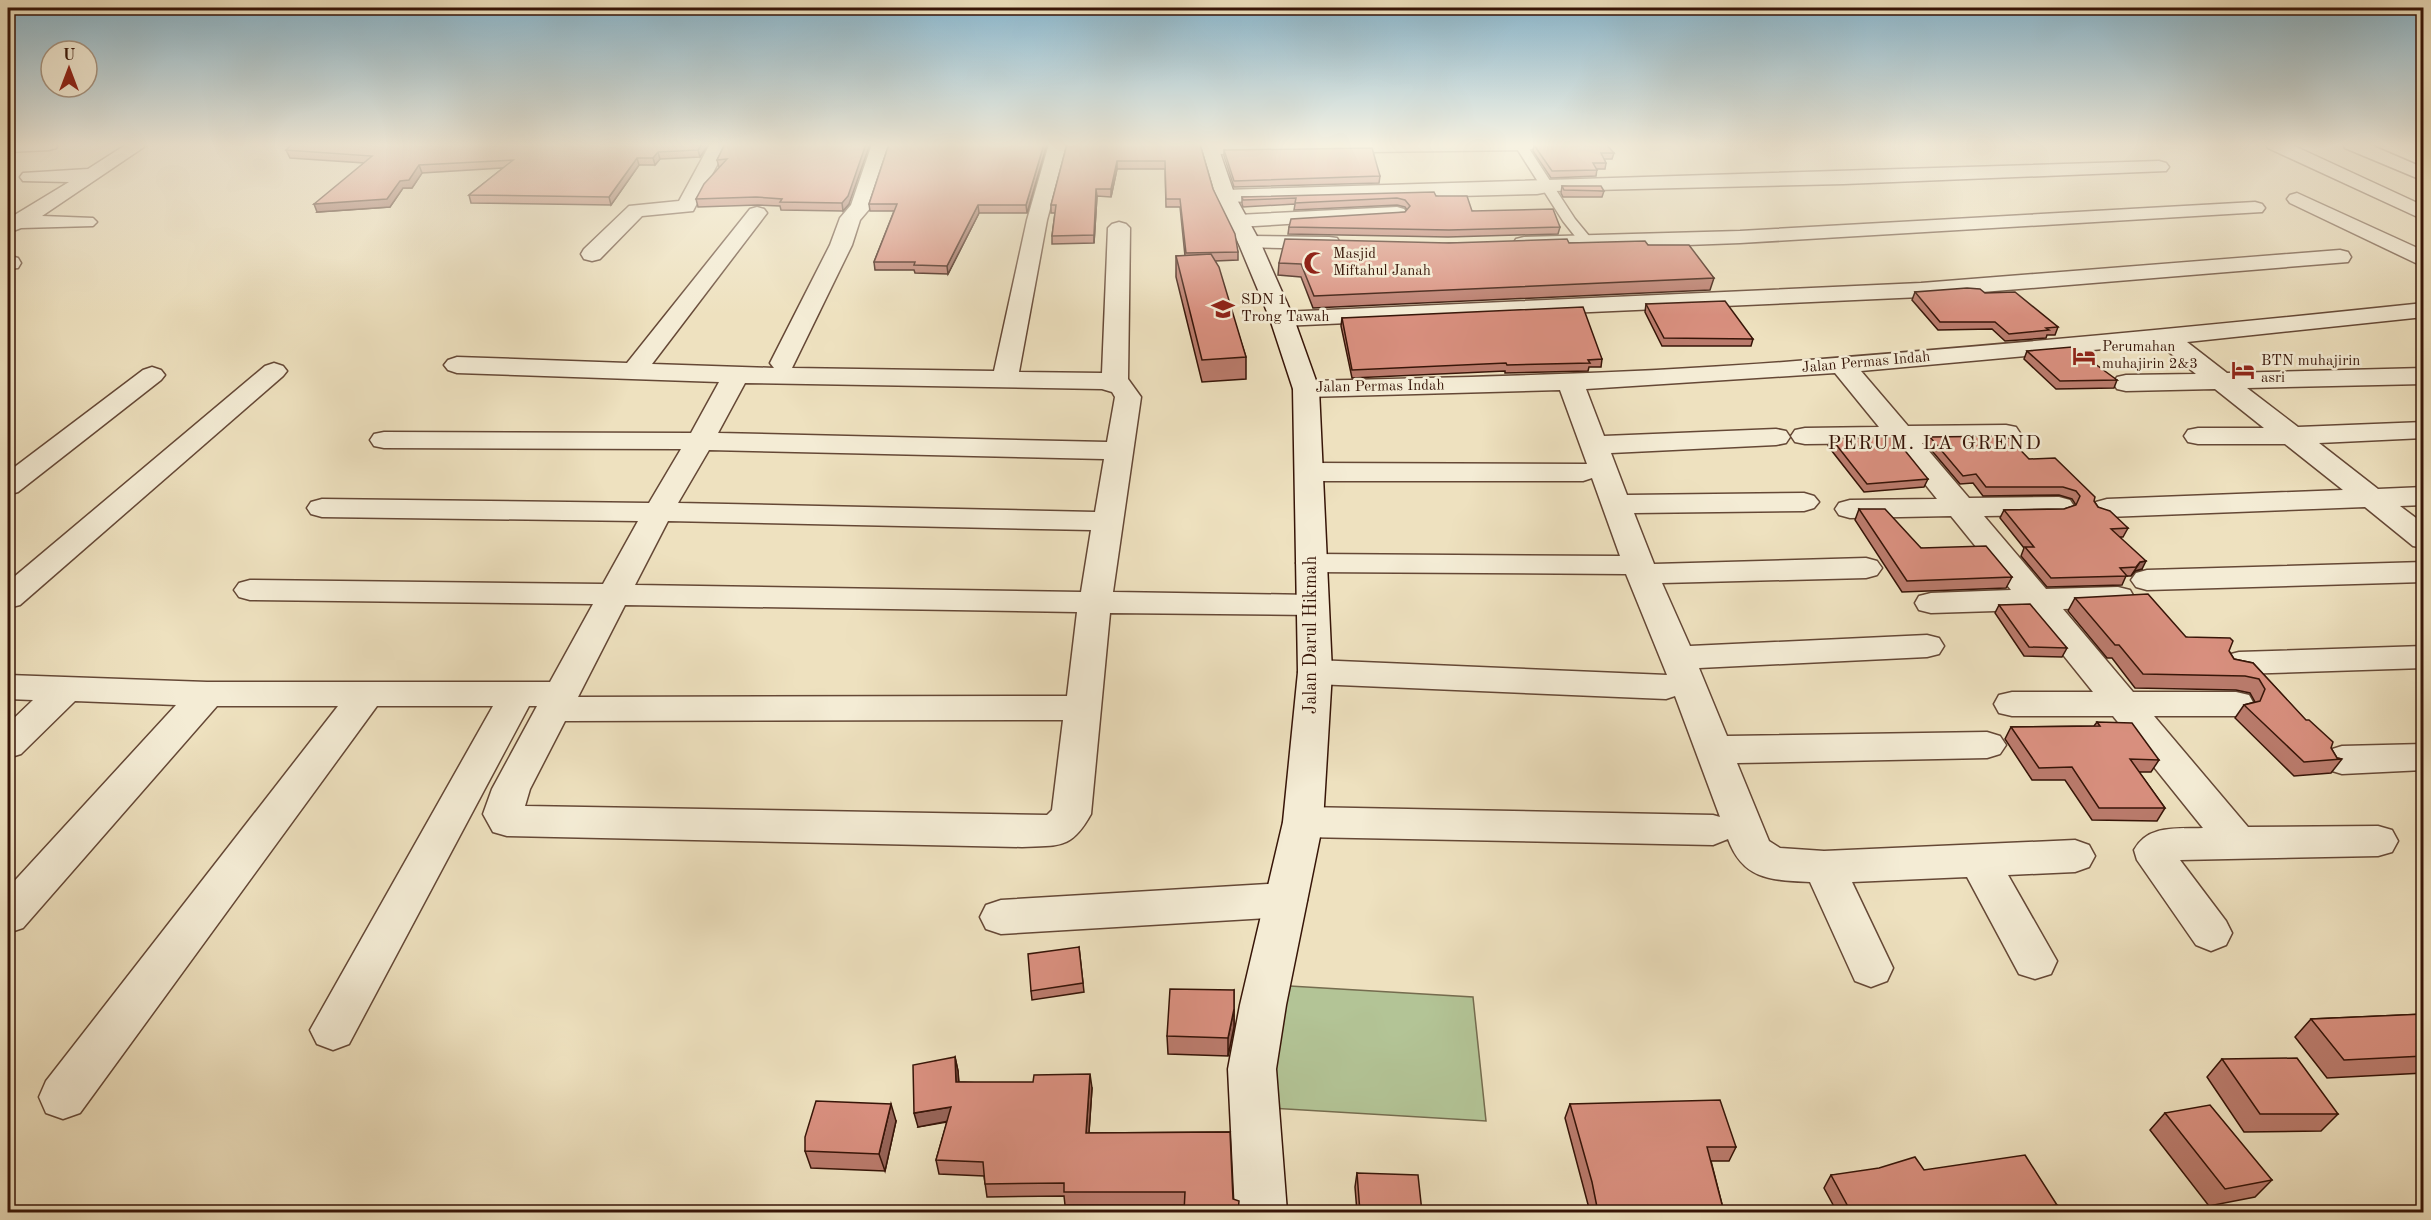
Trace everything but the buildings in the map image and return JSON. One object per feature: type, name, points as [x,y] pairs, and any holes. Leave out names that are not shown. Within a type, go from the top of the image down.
[{"type":"street","points":[[17,218],[48,201]]},
{"type":"street","points":[[592,254],[636,210],[686,207],[689,201]]},
{"type":"street","points":[[783,363],[841,245],[850,218],[861,207],[863,201]]},
{"type":"street","points":[[1005,378],[1042,201]]},
{"type":"street","name":"Jalan Darul Hikmah","points":[[1228,201],[1282,319],[1306,389],[1309,472],[1315,672],[1303,822],[1263,1005],[1252,1069],[1261,1212]]},
{"type":"street","points":[[2301,201],[2424,260]]},
{"type":"street","points":[[2396,201],[2424,214]]},
{"type":"street","points":[[1499,244],[1740,237],[2256,208]]},
{"type":"street","points":[[634,371],[757,213]]},
{"type":"street","points":[[1243,231],[1397,213]]},
{"type":"street","points":[[17,218],[87,222]]},
{"type":"street","points":[[1115,382],[1119,228]]},
{"type":"street","points":[[1243,231],[1355,244]]},
{"type":"street","points":[[1282,319],[1921,290],[2340,257]]},
{"type":"street","name":"Jalan Permas Indah","points":[[1306,389],[1570,382],[1843,366],[2424,310]]},
{"type":"street","points":[[2164,336],[2424,539]]},
{"type":"street","points":[[458,365],[736,375],[1005,378],[1115,382],[1126,390],[1128,397],[1095,603],[1071,814],[1058,830],[1046,832],[507,821],[503,813],[504,805],[544,699]]},
{"type":"street","points":[[1843,366],[2238,843]]},
{"type":"street","points":[[8,598],[274,371]]},
{"type":"street","points":[[8,486],[152,375]]},
{"type":"street","points":[[333,1030],[614,593],[736,375]]},
{"type":"street","points":[[2126,383],[2424,375]]},
{"type":"street","points":[[1570,382],[1588,458],[1617,504],[1631,570],[1672,672],[1714,750],[1752,849],[1758,856],[1774,864],[1824,867],[1980,862],[2075,856]]},
{"type":"street","points":[[2198,436],[2292,436],[2424,430]]},
{"type":"street","points":[[1805,436],[2006,433]]},
{"type":"street","points":[[1309,472],[1588,458],[1776,437]]},
{"type":"street","points":[[384,440],[700,441],[1120,451]]},
{"type":"street","points":[[2107,508],[2424,496]]},
{"type":"street","points":[[1617,504],[1804,502]]},
{"type":"street","points":[[1850,509],[2059,506]]},
{"type":"street","points":[[322,508],[1108,521]]},
{"type":"street","points":[[1312,563],[1631,570],[1866,568]]},
{"type":"street","points":[[1931,603],[2036,600],[2140,588],[2424,572]]},
{"type":"street","points":[[250,590],[614,593],[1312,605]]},
{"type":"street","points":[[1315,672],[1672,672],[1928,646]]},
{"type":"street","points":[[2239,663],[2424,657]]},
{"type":"street","points":[[8,687],[207,694],[1083,708]]},
{"type":"street","points":[[8,745],[67,688]]},
{"type":"street","points":[[8,916],[207,694]]},
{"type":"street","points":[[63,1097],[366,695]]},
{"type":"street","points":[[2013,704],[2236,704]]},
{"type":"street","points":[[1714,750],[1987,745]]},
{"type":"street","points":[[2342,760],[2424,757]]},
{"type":"street","points":[[1303,822],[1713,830]]},
{"type":"street","points":[[2211,933],[2157,860],[2154,850],[2162,845],[2378,841]]},
{"type":"street","points":[[1980,862],[2035,961]]},
{"type":"street","points":[[1824,867],[1870,968]]},
{"type":"street","points":[[1001,917],[1286,900]]},
{"type":"lane","points":[[1557,201],[1587,242]]},
{"type":"green space","points":[[1273,985],[1473,997],[1486,1121],[1269,1108]]},
{"type":"place","name":"Masjid Miftahul Janah","points":[[1315,263]]},
{"type":"place","name":"SDN 1 Trong Tawah","points":[[1223,309]]},
{"type":"place","name":"Perumahan muhajirin 2&3","points":[[2084,356]]},
{"type":"place","name":"BTN muhajirin asri","points":[[2243,370]]},
{"type":"district","name":"PERUM. LA GREND","points":[[1935,444]]}]
